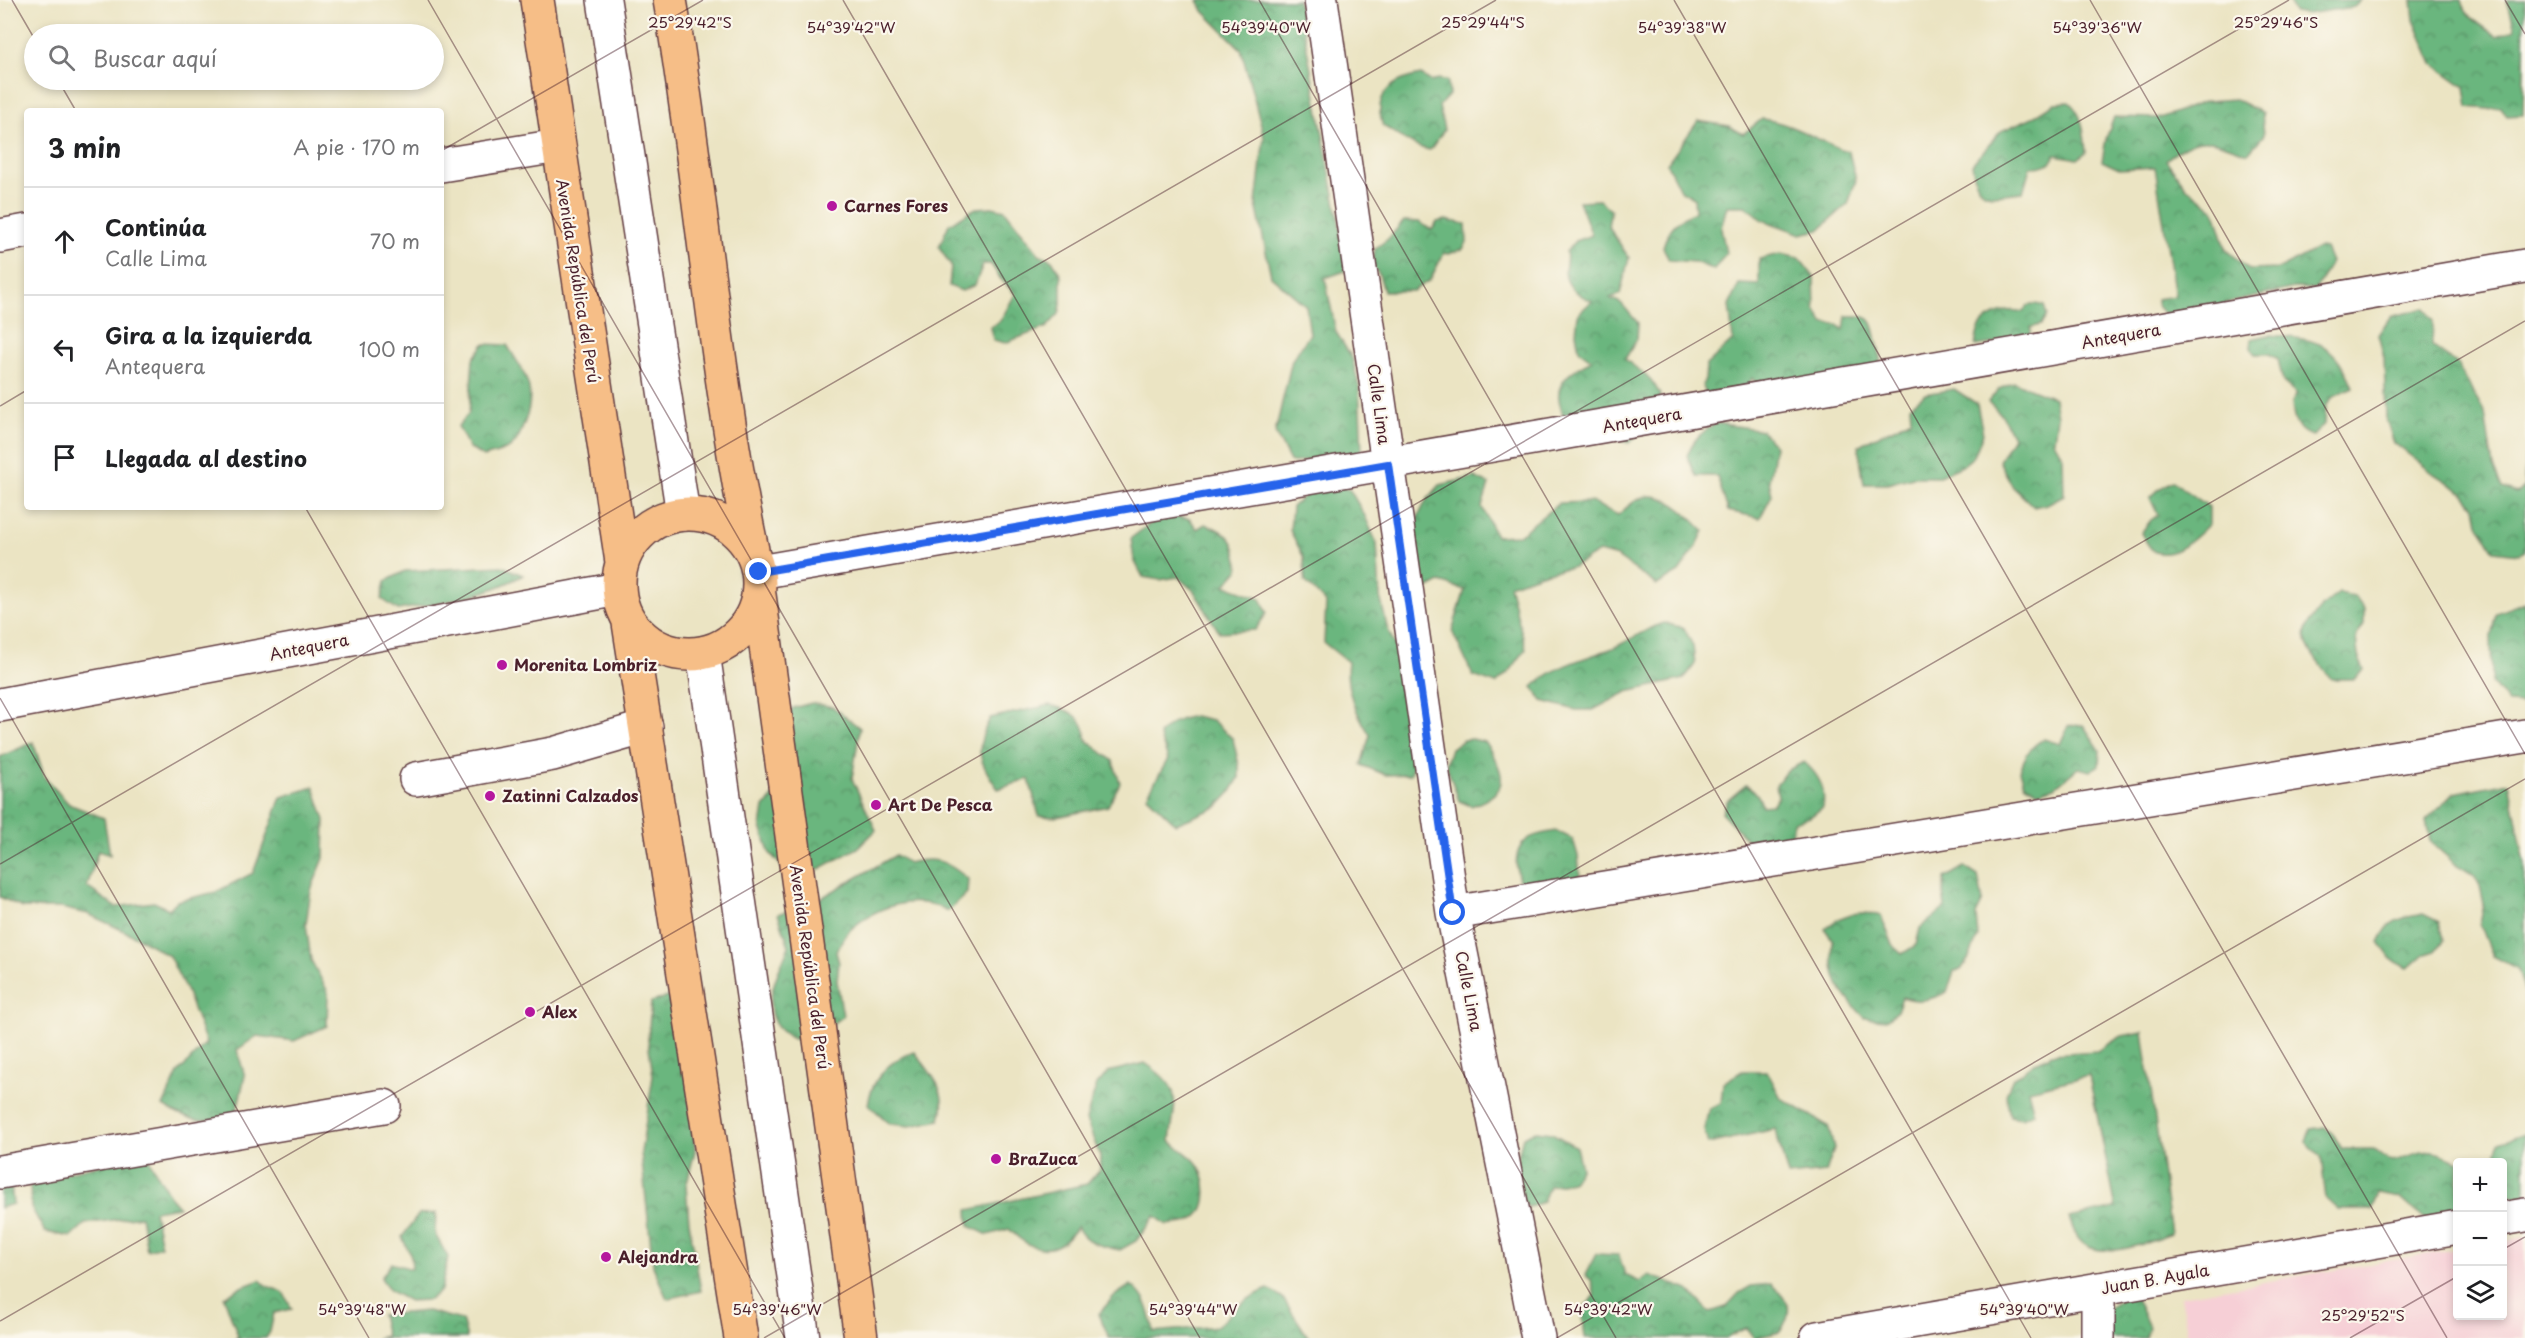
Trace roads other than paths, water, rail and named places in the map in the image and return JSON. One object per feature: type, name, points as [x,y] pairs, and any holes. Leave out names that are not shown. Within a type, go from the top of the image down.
[{"type":"highway","name":"Avenida República del Perú","points":[[537,0],[620,576]]},
{"type":"highway","name":"Avenida República del Perú","points":[[670,0],[688,106],[736,475],[757,573],[861,1338]]},
{"type":"highway","points":[[694,513],[717,519],[737,531],[757,573],[752,616],[740,633],[723,646],[703,653],[682,654],[662,650],[644,639],[629,623],[621,607],[620,576],[632,542],[650,525],[671,516],[694,513]]},
{"type":"highway","points":[[629,623],[741,1338]]},
{"type":"street","points":[[604,0],[683,514]]},
{"type":"street","name":"Calle Lima","points":[[1321,0],[1453,913],[1538,1338]]},
{"type":"street","points":[[444,165],[558,146]]},
{"type":"street","points":[[0,236],[24,232]]},
{"type":"street","name":"Antequera","points":[[757,573],[2525,266]]},
{"type":"street","name":"Antequera","points":[[0,705],[620,576]]},
{"type":"street","points":[[703,653],[803,1338]]},
{"type":"street","points":[[416,779],[554,754],[646,727]]},
{"type":"street","points":[[1453,913],[2525,736]]},
{"type":"street","points":[[0,1172],[384,1106]]},
{"type":"street","points":[[2507,1218],[2525,1215]]},
{"type":"street","name":"Juan B. Ayala","points":[[1817,1338],[2453,1228]]},
{"type":"street","points":[[2098,1289],[2098,1338]]},
{"type":"place","name":"Carnes Fores","points":[[832,206]]},
{"type":"place","name":"Morenita Lombriz","points":[[502,665]]},
{"type":"place","name":"Zatinni Calzados","points":[[490,796]]},
{"type":"place","name":"Art De Pesca","points":[[876,805]]},
{"type":"place","name":"Alex","points":[[530,1012]]},
{"type":"place","name":"BraZuca","points":[[996,1159]]},
{"type":"place","name":"Alejandra","points":[[606,1257]]}]
